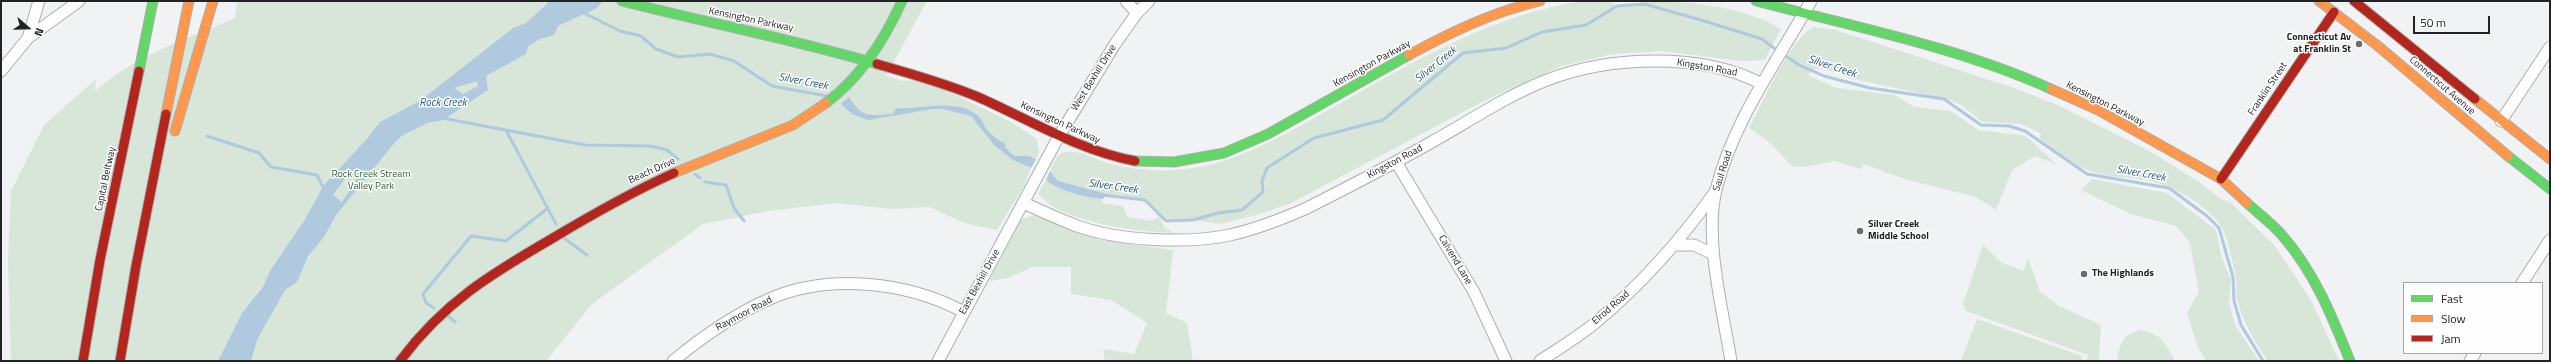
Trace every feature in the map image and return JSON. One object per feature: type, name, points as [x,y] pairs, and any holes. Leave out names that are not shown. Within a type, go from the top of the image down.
[{"type":"main road","name":"Capital Beltway","points":[[83,361],[100,260],[153,1]]},
{"type":"main road","points":[[120,361],[136,266],[190,1]]},
{"type":"main road","points":[[173,139],[213,1]]},
{"type":"main road","name":"Kensington Parkway","points":[[622,1],[687,18],[807,43],[871,61],[961,90],[1089,150],[1134,161],[1174,162],[1224,153],[1268,134],[1455,30],[1514,8],[1540,1]]},
{"type":"main road","name":"Beach Drive","points":[[400,361],[425,326],[444,309],[490,274],[617,199],[676,172],[794,125],[818,110],[851,82],[871,61],[886,37],[902,1]]},
{"type":"main road","name":"Kensington Parkway","points":[[1756,1],[1804,13],[2015,73],[2098,110],[2221,179],[2281,234],[2309,273],[2329,307],[2350,361]]},
{"type":"main road","name":"Connecticut Avenue","points":[[2319,1],[2344,7],[2393,32],[2501,121],[2550,159]]},
{"type":"main road","name":"Connecticut Avenue","points":[[2344,7],[2408,71],[2498,149],[2550,189]]},
{"type":"main road","name":"Franklin Street","points":[[2221,179],[2344,7]]},
{"type":"main road","points":[[136,266],[169,152]]},
{"type":"street","points":[[28,38],[39,1]]},
{"type":"street","points":[[1,71],[28,38],[79,1]]},
{"type":"street","points":[[1126,1],[1137,13]]},
{"type":"street","name":"West Bexhill Drive","points":[[1024,203],[1058,136],[1094,76],[1137,13],[1148,1]]},
{"type":"street","name":"Saul Road","points":[[1731,361],[1713,254],[1716,190],[1735,137],[1762,84],[1811,1]]},
{"type":"street","points":[[2501,121],[2550,47]]},
{"type":"street","name":"Kingston Road","points":[[1024,203],[1078,226],[1130,238],[1201,240],[1266,226],[1307,208],[1396,162],[1532,86],[1598,66],[1634,61],[1686,63],[1740,74],[1762,84]]},
{"type":"street","name":"Calvend Lane","points":[[1396,162],[1474,292],[1506,361]]},
{"type":"street","name":"Elrod Road","points":[[1540,361],[1594,324],[1640,282],[1674,245],[1716,190]]},
{"type":"street","name":"East Bexhill Drive","points":[[938,361],[1024,203]]},
{"type":"street","points":[[2523,282],[2550,240]]},
{"type":"street","points":[[1674,245],[1694,245],[1713,254]]},
{"type":"street","name":"Raymoor Road","points":[[673,361],[704,336],[740,314],[784,294],[820,286],[860,284],[880,286],[902,290],[964,312]]},
{"type":"green space","name":"Rock Creek Stream Valley Park","points":[[237,1],[927,1],[886,76],[903,81],[919,80],[937,86],[1011,122],[1037,139],[1039,152],[1036,159],[1029,156],[1026,166],[1031,168],[1024,186],[997,230],[964,223],[930,207],[892,209],[836,203],[769,211],[703,224],[592,304],[546,361],[11,361],[8,262],[11,191],[44,125],[96,79],[95,91],[110,79],[144,58],[235,18]]},
{"type":"green space","points":[[1581,1],[1610,1],[1617,6],[1644,4],[1645,1],[1679,2],[1715,6],[1750,15],[1781,29],[1765,60],[1742,61],[1661,51],[1613,54],[1561,66],[1482,102],[1289,204],[1256,215],[1220,224],[1193,220],[1166,221],[1160,218],[1165,228],[1175,233],[1129,229],[1098,223],[1069,214],[1053,207],[1038,194],[1046,180],[1051,184],[1073,193],[1103,199],[1102,203],[1123,206],[1127,217],[1151,221],[1159,217],[1145,200],[1107,194],[1058,181],[1050,171],[1056,159],[1060,154],[1071,151],[1082,153],[1110,164],[1153,170],[1181,170],[1223,161],[1271,141],[1431,53],[1489,27],[1519,16]]},
{"type":"green space","points":[[1814,27],[1836,30],[2017,89],[2060,106],[2153,153],[2200,183],[2221,199],[2231,203],[2275,246],[2311,300],[2339,361],[2268,361],[2242,316],[2236,296],[2236,278],[2227,241],[2222,228],[2205,209],[2188,197],[2169,187],[2150,181],[2103,175],[2081,167],[2039,138],[2041,134],[2022,124],[1982,122],[1963,106],[1950,100],[1849,78],[1839,73],[1818,68],[1807,75],[1837,88],[1895,95],[1914,107],[1951,111],[1978,130],[2026,136],[2057,165],[2035,156],[2012,170],[1996,210],[1976,197],[1905,179],[1863,164],[1861,169],[1834,161],[1806,167],[1792,166],[1770,143],[1749,128],[1769,88],[1796,43],[1805,33]]},
{"type":"green space","points":[[2092,179],[2167,193],[2216,230],[2222,258],[2231,280],[2229,303],[2235,325],[2259,361],[2206,361],[2197,345],[2187,312],[2199,293],[2190,243],[2176,226],[2131,214],[2081,190]]},
{"type":"green space","points":[[1033,215],[1101,240],[1173,250],[1166,313],[1187,323],[1193,361],[1105,361],[1103,349],[1134,354],[1147,323],[1111,300],[1071,294],[1071,267],[1032,267],[1009,278],[989,281],[1021,220]]},
{"type":"green space","points":[[1983,245],[2002,263],[2024,271],[2028,258],[2040,292],[2059,306],[2101,325],[2099,361],[2086,361],[2088,355],[1966,311],[1963,304]]},
{"type":"green space","points":[[1977,319],[2082,356],[2081,361],[1961,361]]},
{"type":"green space","points":[[2139,330],[2158,336],[2165,343],[2175,361],[2117,361],[2122,341],[2128,335]]},
{"type":"water","name":"Rock Creek","points":[[550,1],[603,1],[597,8],[558,26],[554,35],[540,39],[528,46],[526,54],[486,76],[488,90],[443,120],[427,123],[401,136],[336,215],[324,237],[308,256],[297,282],[285,290],[257,340],[251,361],[218,361],[242,313],[263,287],[270,271],[304,221],[324,185],[367,139],[380,122],[420,101],[513,28],[526,23]],"holes":[[[477,81],[478,86],[463,94],[454,88]],[[359,175],[342,202],[333,195],[347,176],[352,176],[352,178]]]},
{"type":"water","points":[[849,97],[858,109],[872,115],[893,114],[896,108],[947,106],[967,109],[980,118],[994,137],[1006,144],[1005,147],[1014,156],[1029,156],[1036,159],[1031,168],[1013,160],[994,145],[971,116],[943,109],[932,109],[868,120],[852,114],[841,104]]},
{"type":"water","points":[[1050,171],[1058,181],[1107,194],[1103,199],[1065,191],[1046,180]]},
{"type":"waterway","name":"Silver Creek","points":[[1102,195],[1145,200],[1166,221],[1193,220],[1218,213],[1242,210],[1263,192],[1262,181],[1267,168],[1314,138],[1383,120],[1463,53],[1506,48],[1542,32],[1586,25],[1617,6],[1644,4],[1762,39],[1778,51]]},
{"type":"waterway","name":"Silver Creek","points":[[582,12],[620,31],[641,36],[656,49],[678,57],[710,54],[734,61],[772,86],[827,96]]},
{"type":"waterway","name":"Silver Creek","points":[[1783,54],[1799,65],[1824,76],[1870,88],[1944,99],[1981,125],[2009,126],[2025,131],[2087,174],[2169,188],[2207,216],[2219,228],[2233,277],[2234,301],[2241,325],[2263,361]]},
{"type":"waterway","points":[[442,118],[585,145],[651,146],[667,150],[678,159]]},
{"type":"waterway","points":[[507,132],[556,224]]},
{"type":"waterway","points":[[207,136],[259,153],[271,167],[317,175],[324,189]]},
{"type":"waterway","points":[[695,174],[700,178]]},
{"type":"waterway","points":[[705,182],[726,185],[734,208],[744,221]]},
{"type":"waterway","points":[[434,308],[426,303],[423,294],[471,236],[506,241],[548,208]]},
{"type":"waterway","points":[[564,238],[587,255]]},
{"type":"waterway","points":[[447,315],[455,322]]},
{"type":"traffic: fast","points":[[139,71],[153,1]]},
{"type":"traffic: fast","points":[[622,1],[877,64]]},
{"type":"traffic: fast","points":[[826,103],[839,93],[861,70],[879,44],[902,1]]},
{"type":"traffic: fast","points":[[1756,1],[1906,39],[1980,61],[2051,89]]},
{"type":"traffic: fast","points":[[1135,161],[1174,162],[1224,153],[1268,134],[1409,55]]},
{"type":"traffic: fast","points":[[2508,156],[2550,189]]},
{"type":"traffic: fast","points":[[2247,203],[2281,234],[2303,263],[2321,294],[2350,361]]},
{"type":"traffic: slow","points":[[166,114],[189,1]]},
{"type":"traffic: slow","points":[[175,131],[213,1]]},
{"type":"traffic: slow","points":[[1409,55],[1441,38],[1489,17],[1540,1]]},
{"type":"traffic: slow","points":[[2319,1],[2378,46],[2508,156]]},
{"type":"traffic: slow","points":[[2051,89],[2098,110],[2221,179],[2247,203]]},
{"type":"traffic: slow","points":[[2475,99],[2550,159]]},
{"type":"traffic: slow","points":[[674,173],[793,125],[826,103]]},
{"type":"traffic: jam","points":[[2354,1],[2475,99]]},
{"type":"traffic: jam","points":[[2221,179],[2334,12]]},
{"type":"traffic: jam","points":[[877,64],[953,87],[978,97],[1074,142],[1094,150],[1135,161]]},
{"type":"traffic: jam","points":[[83,361],[100,260],[139,71]]},
{"type":"traffic: jam","points":[[120,361],[136,266],[166,114]]},
{"type":"traffic: jam","points":[[400,361],[434,322],[451,306],[489,277],[530,251],[598,212],[674,173]]},
{"type":"place","name":"Connecticut Av at Franklin St","points":[[2359,44]]},
{"type":"place","name":"Silver Creek Middle School","points":[[1860,231]]},
{"type":"place","name":"The Highlands","points":[[2084,274]]}]
